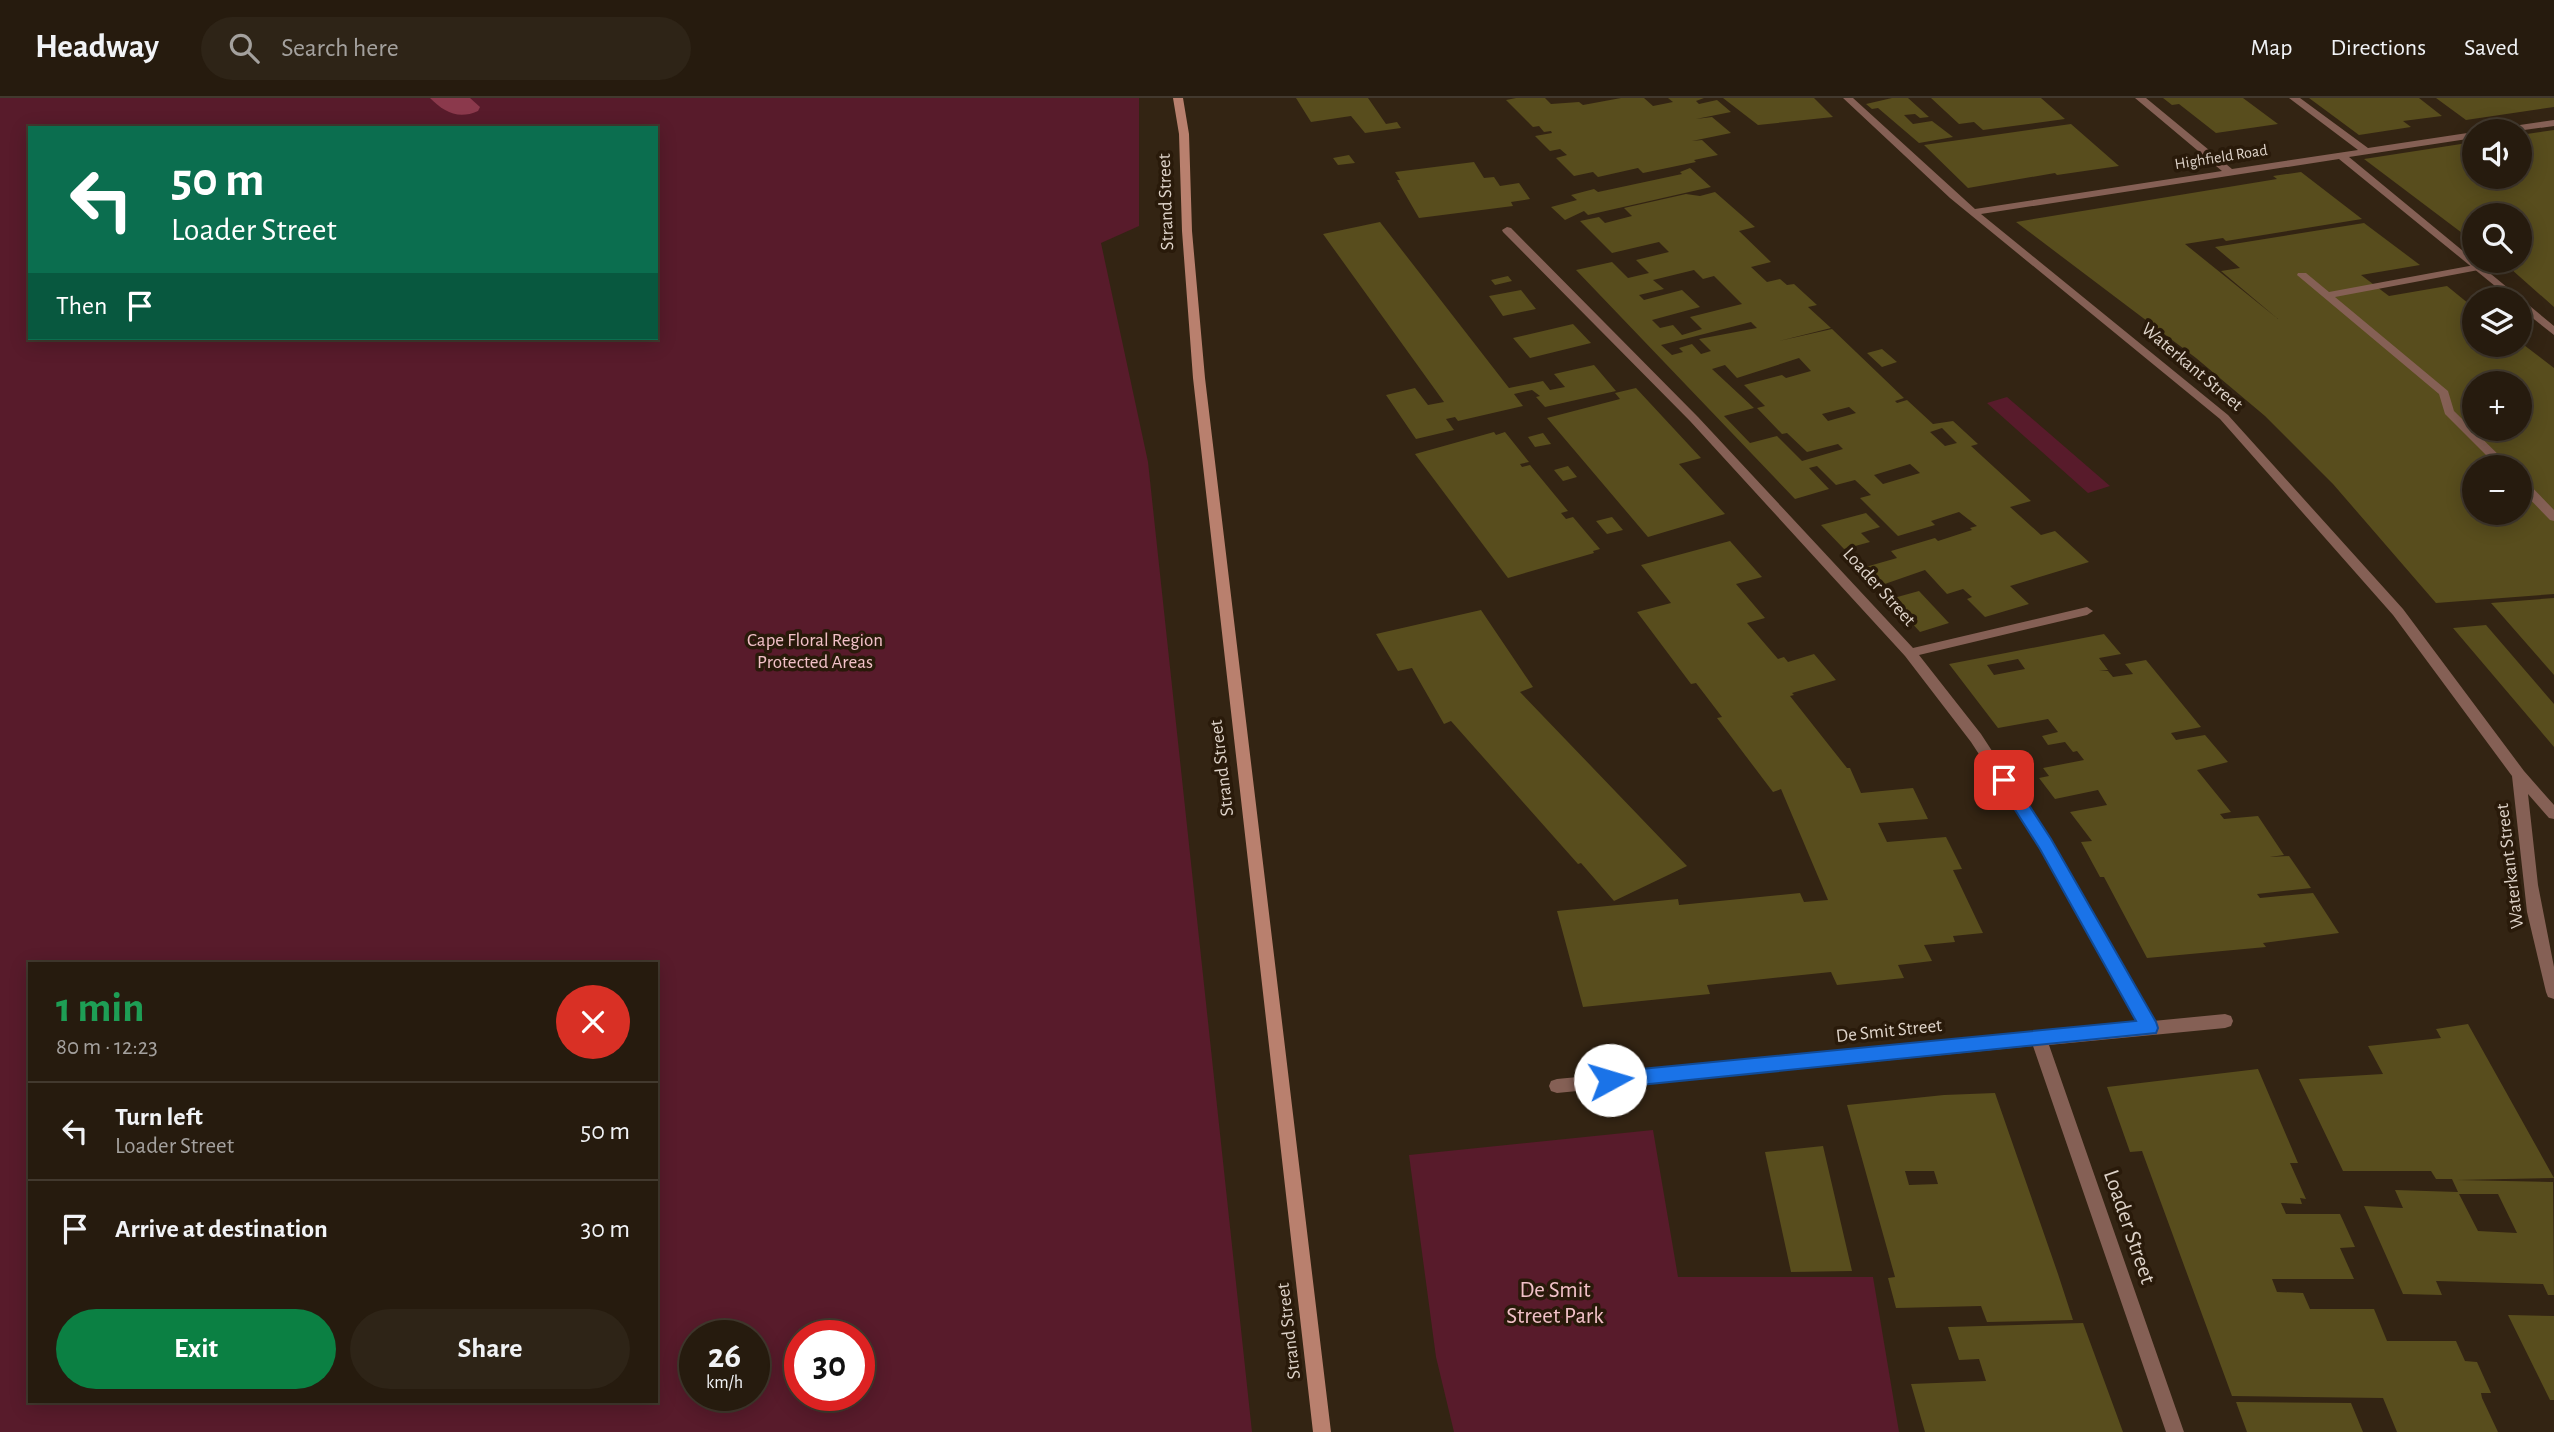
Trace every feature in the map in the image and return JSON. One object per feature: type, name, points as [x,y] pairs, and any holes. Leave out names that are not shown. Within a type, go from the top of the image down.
[{"type":"street","name":"Strand Street","points":[[1178,98],[1184,134],[1187,231],[1199,379],[1322,1432]]},
{"type":"street","name":"Waterkant Street","points":[[1848,98],[1973,212],[2224,417],[2398,612],[2519,775],[2554,814]]},
{"type":"street","points":[[2140,98],[2228,171]]},
{"type":"street","points":[[2294,98],[2364,150]]},
{"type":"street","points":[[2532,127],[2554,124]]},
{"type":"street","name":"Highfield Road","points":[[1973,212],[2462,137]]},
{"type":"street","points":[[2339,154],[2462,253]]},
{"type":"street","name":"Loader Street","points":[[1507,230],[1694,419],[1910,653],[1976,738],[2045,844],[2149,1028]]},
{"type":"street","points":[[2326,296],[2462,270]]},
{"type":"street","points":[[2487,273],[2504,287]]},
{"type":"street","points":[[2302,275],[2444,393],[2449,412],[2493,455]]},
{"type":"street","points":[[2532,312],[2553,331]]},
{"type":"street","points":[[2532,494],[2554,517]]},
{"type":"street","points":[[1910,653],[2087,611]]},
{"type":"street","name":"Waterkant Street","points":[[2519,775],[2532,906],[2548,958],[2554,992]]},
{"type":"street","name":"De Smit Street","points":[[1557,1086],[2038,1037],[2225,1021]]},
{"type":"street","name":"Loader Street","points":[[2038,1037],[2175,1432]]},
{"type":"green space","name":"Cape Floral Region Protected Areas","points":[[0,98],[1139,98],[1139,226],[1101,243],[1148,462],[1252,1432],[0,1432]]},
{"type":"green space","points":[[2007,397],[2110,486],[2088,493],[1987,403]]},
{"type":"green space","name":"De Smit Street Park","points":[[1653,1130],[1678,1277],[1873,1277],[1899,1432],[1454,1432],[1436,1357],[1409,1155]]},
{"type":"shaded area","points":[[430,98],[470,98],[480,107],[471,114],[458,115],[446,111]]},
{"type":"building","points":[[1296,98],[1368,98],[1386,124],[1397,122],[1401,128],[1365,133],[1351,116],[1311,122]]},
{"type":"building","points":[[1545,98],[1551,104],[1579,102],[1583,105],[1621,98],[1644,98],[1653,106],[1673,102],[1668,98],[1704,98],[1696,101],[1699,104],[1717,100],[1731,112],[1696,119],[1712,117],[1731,133],[1692,141],[1702,140],[1718,155],[1694,160],[1696,162],[1643,173],[1638,168],[1598,177],[1593,172],[1574,176],[1556,158],[1567,155],[1560,149],[1550,151],[1535,136],[1552,133],[1551,131],[1544,132],[1539,126],[1533,127],[1506,100]]},
{"type":"building","points":[[1723,98],[1814,98],[1833,117],[1758,125]]},
{"type":"building","points":[[1892,98],[1908,98],[1929,117],[1904,115],[1913,124],[1932,121],[1953,137],[1919,143],[1878,108],[1872,109],[1866,104]]},
{"type":"building","points":[[1931,98],[2041,98],[2065,119],[1983,130],[1974,122],[1959,124]]},
{"type":"building","points":[[2163,98],[2243,98],[2278,124],[2216,133],[2179,104],[2172,105]]},
{"type":"building","points":[[2309,98],[2419,98],[2442,116],[2403,121],[2411,127],[2359,135]]},
{"type":"building","points":[[2436,98],[2554,98],[2554,107],[2465,119]]},
{"type":"building","points":[[2071,124],[2119,166],[2057,175],[2055,173],[1968,188],[1924,145]]},
{"type":"building","points":[[2554,130],[2554,307],[2516,273],[2532,273],[2532,203],[2462,203],[2462,233],[2364,159],[2462,144],[2462,189],[2532,189],[2532,133]]},
{"type":"building","points":[[1349,155],[1355,163],[1338,165],[1333,158]]},
{"type":"building","points":[[1474,162],[1484,178],[1494,177],[1500,186],[1519,183],[1530,199],[1511,202],[1513,206],[1419,218],[1395,172]]},
{"type":"building","points":[[1690,168],[1711,187],[1588,215],[1584,211],[1565,220],[1551,207],[1577,200],[1571,195],[1682,174],[1680,172]]},
{"type":"building","points":[[2301,172],[2362,219],[2226,241],[2223,238],[2185,244],[2278,319],[2221,271],[2240,268],[2215,247],[2364,223],[2420,265],[2361,275],[2389,296],[2447,286],[2462,298],[2462,357],[2532,357],[2532,351],[2554,368],[2554,594],[2436,603],[2333,484],[2265,416],[2196,358],[2016,222],[2277,179],[2273,176]]},
{"type":"building","points":[[1715,192],[1755,227],[1739,231],[1771,262],[1751,267],[1767,282],[1780,279],[1787,285],[1794,284],[1817,305],[1808,307],[1831,328],[1779,341],[1832,329],[1904,398],[1895,401],[1897,403],[1907,400],[1933,424],[1953,421],[1978,444],[1971,446],[2031,501],[2010,507],[2041,535],[2055,531],[2089,562],[2010,586],[2029,604],[1985,617],[1967,599],[1972,597],[1963,589],[1947,594],[1925,570],[1879,586],[1862,568],[1897,558],[1891,551],[1935,538],[1938,541],[1977,526],[1959,512],[1931,521],[1935,525],[1898,536],[1860,498],[1871,495],[1855,480],[1836,485],[1817,466],[1809,468],[1829,489],[1795,499],[1576,270],[1612,262],[1628,278],[1649,273],[1636,260],[1669,252],[1659,242],[1612,253],[1580,221],[1599,217],[1605,223],[1632,216],[1624,208],[1686,194],[1700,196]],"holes":[[[1694,270],[1703,279],[1714,276],[1742,304],[1690,317],[1702,329],[1682,335],[1673,325],[1660,328],[1652,320],[1700,307],[1682,290],[1644,300],[1639,295],[1664,289],[1653,280]],[[1751,322],[1757,328],[1699,339],[1711,351],[1701,354],[1692,344],[1679,348],[1683,352],[1672,355],[1661,345]],[[1799,358],[1811,371],[1744,385],[1765,406],[1757,408],[1782,434],[1787,433],[1807,452],[1838,444],[1843,449],[1802,461],[1777,436],[1750,443],[1724,416],[1754,408],[1712,369],[1725,365],[1737,378]],[[1849,407],[1856,413],[1828,421],[1822,414]],[[1942,428],[1957,443],[1945,446],[1930,432]],[[1910,464],[1920,473],[1883,484],[1874,475]]]},
{"type":"building","points":[[1380,222],[1509,388],[1543,381],[1550,390],[1565,387],[1554,374],[1594,365],[1616,391],[1545,407],[1536,397],[1540,396],[1532,390],[1514,394],[1523,406],[1458,421],[1455,417],[1446,419],[1454,430],[1416,439],[1386,395],[1415,388],[1428,405],[1444,402],[1323,234]]},
{"type":"building","points":[[1508,276],[1512,281],[1495,285],[1491,280]]},
{"type":"building","points":[[1521,290],[1536,309],[1503,316],[1489,296]]},
{"type":"building","points":[[1573,324],[1591,343],[1530,358],[1513,338]]},
{"type":"building","points":[[1882,349],[1897,362],[1882,367],[1867,353]]},
{"type":"building","points":[[1636,388],[1701,458],[1679,464],[1725,514],[1648,537],[1547,418],[1620,399],[1615,393]]},
{"type":"building","points":[[1494,432],[1496,435],[1505,432],[1529,462],[1520,464],[1522,467],[1530,465],[1568,511],[1561,513],[1566,519],[1573,517],[1600,549],[1508,578],[1415,454]]},
{"type":"building","points":[[1543,433],[1551,444],[1535,447],[1528,437]]},
{"type":"building","points":[[1568,466],[1577,477],[1563,481],[1554,470]]},
{"type":"building","points":[[1866,513],[1880,527],[1861,533],[1870,542],[1844,549],[1821,525]]},
{"type":"building","points":[[1612,517],[1623,530],[1607,534],[1596,521]]},
{"type":"building","points":[[1730,541],[1762,577],[1736,584],[1765,618],[1747,623],[1778,659],[1784,657],[1788,662],[1814,654],[1836,680],[1792,693],[1794,695],[1790,696],[1847,768],[1850,768],[1861,793],[1913,788],[1928,819],[1878,823],[1887,842],[1946,837],[1962,869],[1953,870],[1983,933],[1953,936],[1955,942],[1924,945],[1932,961],[1898,965],[1904,978],[1837,985],[1831,972],[1707,985],[1710,994],[1583,1007],[1557,911],[1678,899],[1679,905],[1800,893],[1804,902],[1828,900],[1781,789],[1773,792],[1717,718],[1722,717],[1696,683],[1691,684],[1637,612],[1671,603],[1641,565]]},
{"type":"building","points":[[1919,591],[1949,623],[1920,632],[1890,599]]},
{"type":"building","points":[[2554,598],[2554,675],[2491,603]]},
{"type":"building","points":[[1481,610],[1533,687],[1520,692],[1687,866],[1614,901],[1451,721],[1444,724],[1412,668],[1398,671],[1376,634]]},
{"type":"building","points":[[2486,625],[2554,704],[2554,747],[2453,628]]},
{"type":"building","points":[[2104,634],[2121,654],[2099,658],[2108,670],[2099,671],[2108,671],[2113,677],[2133,674],[2125,664],[2146,660],[2201,727],[2171,733],[2176,740],[2205,735],[2228,762],[2197,770],[2231,812],[2220,814],[2224,819],[2258,816],[2284,855],[2270,857],[2289,856],[2311,888],[2257,894],[2260,898],[2313,893],[2339,933],[2263,943],[2266,947],[2147,958],[2104,877],[2100,877],[2081,842],[2092,841],[2070,812],[2107,805],[2098,790],[2055,799],[2039,778],[2049,776],[2043,768],[2084,760],[2065,742],[2048,745],[2042,736],[2058,732],[2048,719],[1998,728],[1949,664]],"holes":[[[2018,659],[2025,669],[1994,675],[1987,665]]]},
{"type":"building","points":[[2468,1024],[2554,1178],[2457,1180],[2553,1182],[2554,1295],[2548,1295],[2543,1284],[2436,1281],[2442,1295],[2403,1294],[2364,1206],[2403,1208],[2395,1190],[2458,1192],[2452,1179],[2436,1179],[2431,1171],[2343,1171],[2299,1079],[2383,1074],[2368,1046],[2441,1038],[2436,1029]],"holes":[[[2459,1194],[2498,1194],[2517,1233],[2478,1231]]]},
{"type":"building","points":[[2258,1069],[2298,1163],[2290,1163],[2306,1199],[2300,1198],[2302,1204],[2281,1203],[2286,1214],[2340,1214],[2355,1247],[2340,1248],[2354,1279],[2272,1279],[2277,1292],[2303,1293],[2310,1309],[2374,1309],[2387,1341],[2456,1341],[2465,1361],[2477,1362],[2491,1393],[2481,1393],[2482,1398],[2498,1432],[2397,1432],[2383,1398],[2232,1396],[2142,1151],[2130,1152],[2107,1087]]},
{"type":"building","points":[[1995,1093],[2073,1320],[1987,1322],[1981,1306],[1896,1308],[1888,1278],[1895,1277],[1847,1105],[1944,1095]],"holes":[[[1905,1171],[1934,1171],[1938,1184],[1909,1185]]]},
{"type":"building","points":[[1823,1146],[1852,1271],[1791,1272],[1765,1152]]},
{"type":"building","points":[[2508,1315],[2554,1316],[2554,1400],[2550,1400]]},
{"type":"building","points":[[2083,1323],[2123,1432],[1925,1432],[1911,1384],[1986,1381],[1979,1359],[1959,1360],[1948,1327]]},
{"type":"building","points":[[2236,1402],[2351,1403],[2363,1432],[2247,1432]]},
{"type":"route","points":[[1610,1080],[2149,1028],[2045,844],[2004,780]]}]
